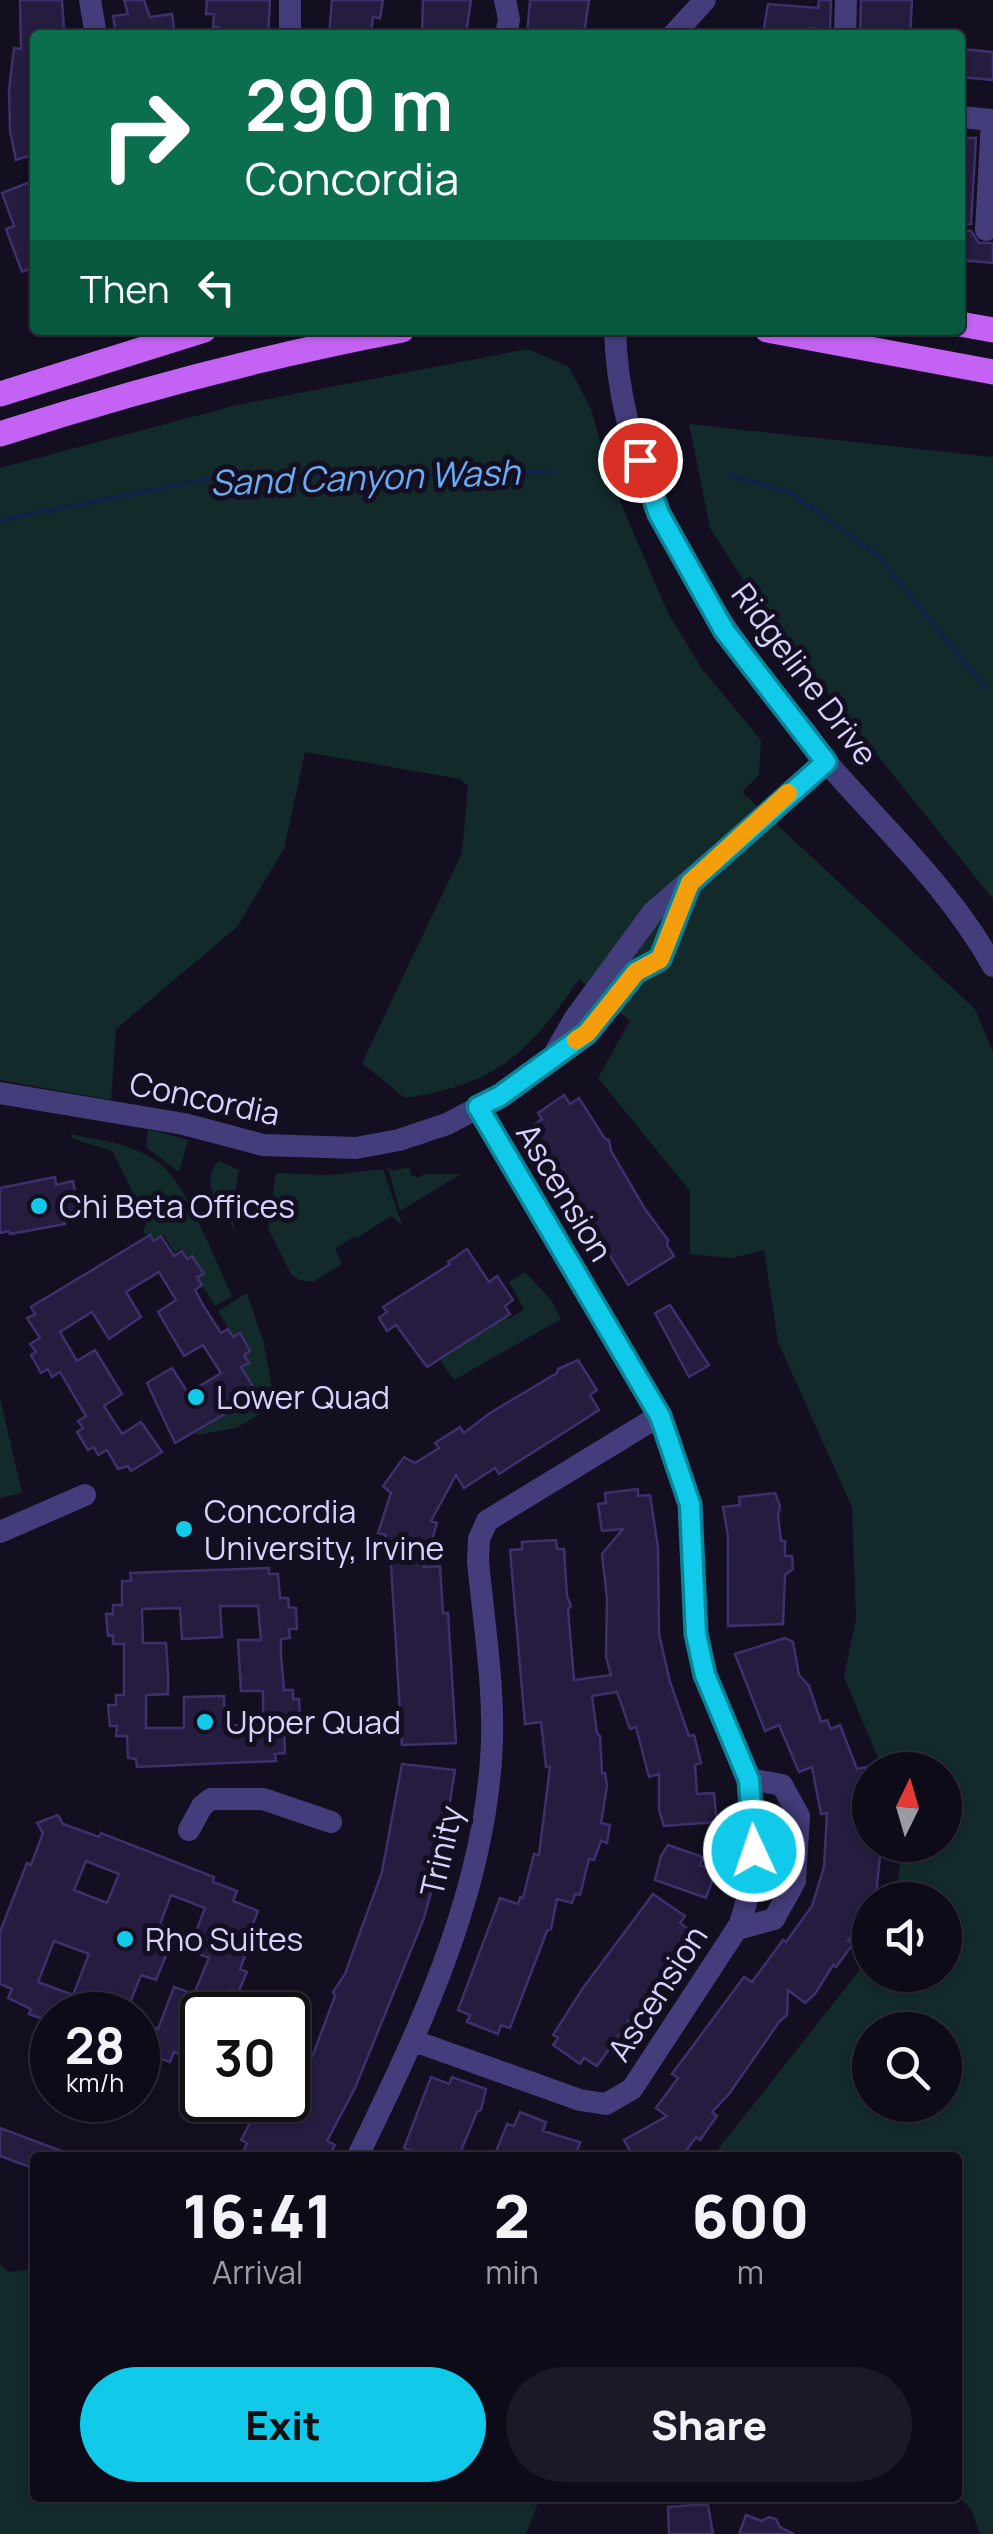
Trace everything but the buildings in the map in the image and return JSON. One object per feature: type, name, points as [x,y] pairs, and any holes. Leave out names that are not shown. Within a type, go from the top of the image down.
[{"type":"main road","points":[[965,325],[993,330]]},
{"type":"main road","points":[[0,394],[188,335]]},
{"type":"main road","points":[[0,434],[150,386],[238,363],[377,335]]},
{"type":"main road","points":[[794,335],[993,372]]},
{"type":"street","points":[[90,0],[95,30]]},
{"type":"street","points":[[290,0],[290,30]]},
{"type":"street","points":[[505,0],[507,30]]},
{"type":"street","points":[[845,30],[846,0]]},
{"type":"street","points":[[676,30],[698,2]]},
{"type":"street","points":[[965,118],[992,120],[986,230]]},
{"type":"street","name":"Ridgeline Drive","points":[[616,335],[619,381],[631,432],[659,514],[724,630],[826,762],[938,885],[993,966]]},
{"type":"street","name":"Concordia","points":[[554,1054],[574,1018],[653,912],[826,762]]},
{"type":"street","name":"Concordia","points":[[0,1093],[184,1124],[264,1146],[356,1148],[398,1140],[447,1124],[500,1096],[587,1033],[636,972],[660,959],[690,883]]},
{"type":"street","name":"Ascension","points":[[414,2041],[580,2100],[606,2104],[632,2089],[738,1929],[754,1875],[755,1828],[749,1780],[705,1675],[696,1634],[690,1504],[660,1416],[478,1107]]},
{"type":"street","name":"Trinity","points":[[360,2152],[414,2041],[468,1894],[484,1828],[492,1758],[491,1708],[478,1539],[487,1521],[660,1416]]},
{"type":"street","points":[[0,1532],[85,1495]]},
{"type":"street","points":[[738,1929],[774,1919],[795,1881],[799,1816],[782,1785],[749,1780]]},
{"type":"street","points":[[190,1830],[202,1806],[211,1799],[263,1799],[331,1822]]},
{"type":"green space","points":[[528,349],[569,367],[591,409],[612,483],[668,613],[702,669],[761,740],[759,775],[742,792],[975,1009],[993,1052],[993,2534],[980,2534],[971,2509],[962,2500],[962,2152],[716,2152],[852,1980],[852,1992],[962,1992],[962,1882],[898,1882],[900,1862],[962,1862],[962,1752],[875,1752],[844,1677],[856,1619],[852,1507],[778,1342],[764,1250],[732,1258],[690,1254],[690,1191],[598,1078],[630,1021],[579,979],[526,1046],[487,1074],[464,1084],[405,1098],[362,1063],[462,853],[468,786],[460,779],[305,752],[284,849],[237,927],[116,1029],[111,1100],[0,1080],[0,468],[237,405]]},
{"type":"green space","points":[[689,424],[993,457],[993,899],[771,623],[710,528]]},
{"type":"green space","points":[[148,1129],[188,1140],[179,1172],[146,1147]]},
{"type":"green space","points":[[70,1134],[138,1151],[169,1172],[190,1204],[232,1296],[215,1306],[197,1277],[203,1273],[192,1255],[187,1256],[181,1249],[175,1253],[163,1234],[155,1238],[143,1233],[147,1221],[112,1151],[74,1139]]},
{"type":"green space","points":[[219,1161],[239,1170],[231,1214],[236,1234],[211,1189],[212,1171]]},
{"type":"green space","points":[[409,1167],[411,1175],[418,1178],[424,1174],[461,1174],[400,1211],[388,1168],[393,1171]]},
{"type":"green space","points":[[383,1169],[402,1225],[391,1216],[355,1236],[335,1249],[342,1264],[313,1282],[291,1274],[268,1228],[276,1173],[331,1175]]},
{"type":"green space","points":[[525,1272],[551,1300],[561,1319],[454,1380],[440,1360],[524,1309],[509,1282]]},
{"type":"green space","points":[[247,1293],[264,1344],[275,1405],[236,1428],[197,1435],[195,1432],[250,1400],[246,1393],[255,1387],[242,1368],[250,1363],[244,1355],[251,1350],[240,1332],[233,1335],[218,1311]]},
{"type":"green space","points":[[0,1398],[22,1493],[0,1498]]},
{"type":"green space","points":[[0,2264],[8,2272],[30,2270],[30,2502],[538,2502],[526,2534],[0,2534]]},
{"type":"waterway","name":"Sand Canyon Wash","points":[[0,520],[220,477],[554,472]]},
{"type":"waterway","name":"Sand Canyon Wash","points":[[730,475],[789,492],[877,554],[985,687]]},
{"type":"slow traffic","points":[[576,1040],[587,1033],[636,972],[660,959],[690,883],[788,793]]},
{"type":"place","name":"Chi Beta Offices","points":[[39,1206]]},
{"type":"place","name":"Lower Quad","points":[[196,1397]]},
{"type":"place","name":"Concordia University, Irvine","points":[[184,1529]]},
{"type":"place","name":"Upper Quad","points":[[205,1722]]},
{"type":"place","name":"Rho Suites","points":[[125,1939]]},
{"type":"route","points":[[640,460],[659,514],[724,630],[826,762],[690,883],[660,959],[636,972],[587,1033],[500,1096],[478,1107],[660,1416],[690,1504],[696,1634],[705,1675],[749,1780],[754,1851]]}]
